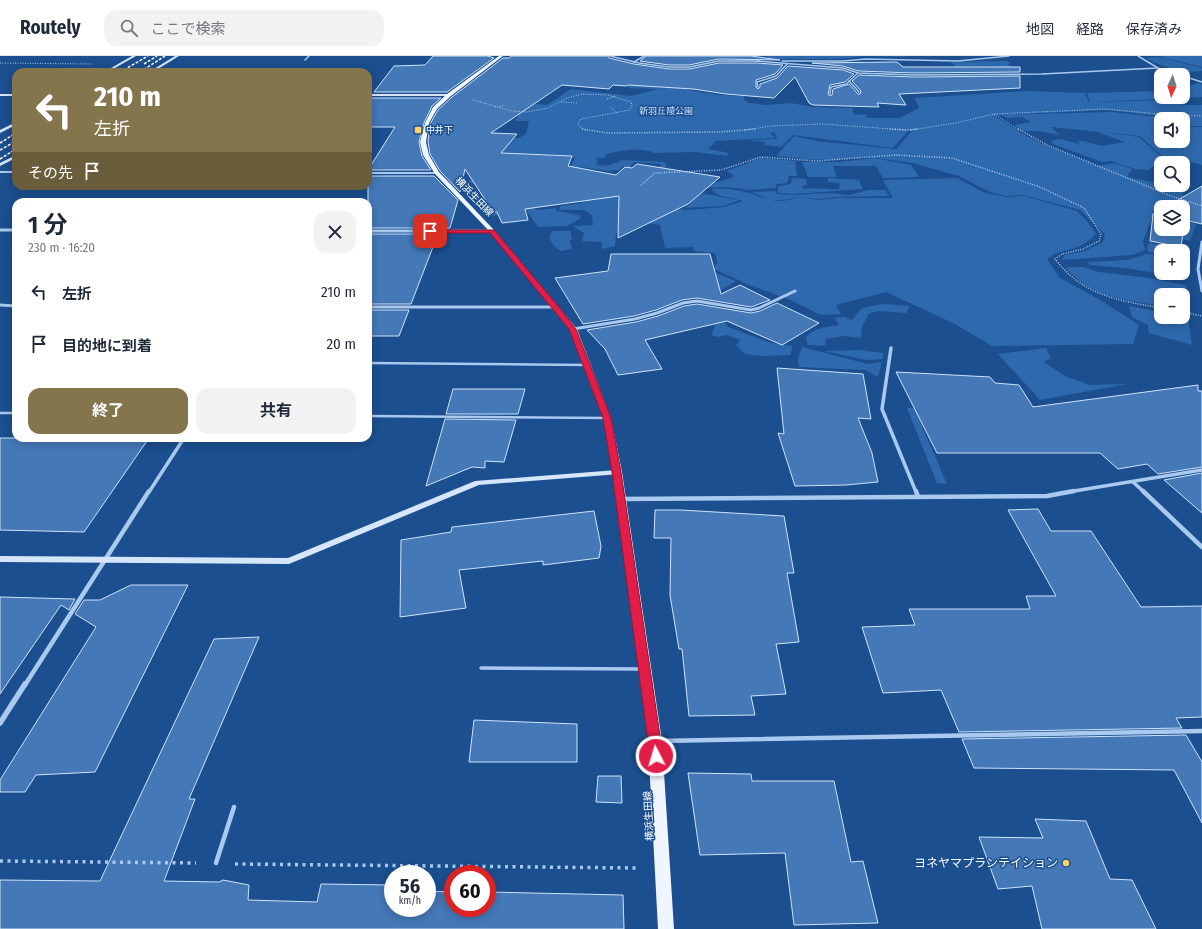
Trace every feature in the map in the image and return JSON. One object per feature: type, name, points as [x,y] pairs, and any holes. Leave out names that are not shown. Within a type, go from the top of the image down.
[{"type":"main road","name":"横浜生田線","points":[[501,56],[447,96],[429,116],[423,136],[423,142],[426,155],[437,173],[492,232],[556,307],[572,329],[607,418],[617,472],[655,741],[666,929]]},
{"type":"street","points":[[113,68],[134,56]]},
{"type":"street","points":[[158,68],[177,56]]},
{"type":"street","points":[[610,56],[634,62],[689,67],[713,62],[844,61],[866,59],[958,61],[1009,56]]},
{"type":"street","points":[[974,56],[980,59]]},
{"type":"street","points":[[1138,56],[1158,68]]},
{"type":"street","points":[[757,61],[843,68],[854,70],[858,73],[914,75],[1042,74],[1154,68]]},
{"type":"street","points":[[758,87],[757,82],[776,76],[786,66],[786,64]]},
{"type":"street","points":[[830,94],[831,87],[846,84],[858,73]]},
{"type":"street","points":[[1190,78],[1202,82]]},
{"type":"street","points":[[849,81],[860,92]]},
{"type":"street","points":[[0,95],[12,95]]},
{"type":"street","points":[[372,95],[447,96]]},
{"type":"street","points":[[0,132],[12,125]]},
{"type":"street","points":[[0,165],[12,158]]},
{"type":"street","points":[[0,172],[12,172]]},
{"type":"street","points":[[372,173],[437,173]]},
{"type":"street","points":[[0,230],[12,230]]},
{"type":"street","points":[[372,231],[492,232]]},
{"type":"street","points":[[1202,242],[1198,270],[1202,291]]},
{"type":"street","points":[[572,329],[635,319],[657,313],[683,303],[697,301],[751,310],[759,308],[794,291]]},
{"type":"street","points":[[0,306],[12,306]]},
{"type":"street","points":[[372,307],[556,307]]},
{"type":"street","points":[[891,348],[882,409],[918,497]]},
{"type":"street","points":[[0,723],[181,442]]},
{"type":"street","points":[[620,499],[1047,496],[1202,470]]},
{"type":"street","points":[[0,559],[289,561],[478,483],[617,472]]},
{"type":"street","points":[[1133,482],[1202,547]]},
{"type":"lane","points":[[305,60],[309,56]]},
{"type":"lane","points":[[634,62],[644,56]]},
{"type":"lane","points":[[372,363],[586,365]]},
{"type":"lane","points":[[0,413],[12,413]]},
{"type":"lane","points":[[372,416],[607,418]]},
{"type":"lane","points":[[481,668],[645,669]]},
{"type":"lane","points":[[655,741],[1202,731]]},
{"type":"lane","points":[[216,864],[234,807]]},
{"type":"path","points":[[0,63],[97,64]]},
{"type":"path","points":[[447,96],[482,101],[494,107],[511,111],[551,108],[576,95],[591,94],[615,96],[631,102],[632,105],[630,110],[618,113],[588,116],[581,118],[578,124],[579,127],[587,131],[602,132],[720,132],[771,126],[823,124],[909,130],[962,122],[994,114],[1104,109],[1171,116],[1202,116]]},
{"type":"path","points":[[607,99],[615,96]]},
{"type":"path","points":[[560,102],[577,103]]},
{"type":"path","points":[[494,107],[505,105]]},
{"type":"path","points":[[610,107],[618,113]]},
{"type":"path","points":[[994,114],[1034,139],[1047,145],[1171,196],[1202,206]]},
{"type":"path","points":[[641,184],[656,173],[720,170],[761,157],[817,161],[895,155],[952,158],[1040,187],[1084,208],[1101,234],[1099,241],[1083,249],[1062,254],[1055,259],[1061,268],[1076,282],[1096,293],[1114,299],[1154,307]]},
{"type":"path","points":[[1190,313],[1202,316]]},
{"type":"path","points":[[0,861],[663,868]]},
{"type":"green space","points":[[767,56],[861,56],[842,59],[770,59]]},
{"type":"green space","points":[[861,56],[899,56],[917,57]]},
{"type":"green space","points":[[1202,56],[1202,67],[1159,57]]},
{"type":"green space","points":[[1157,57],[1202,68],[1202,71],[1190,72],[1190,68],[1170,68],[1146,58]]},
{"type":"green space","points":[[1006,61],[1011,63],[1007,64],[1014,68],[987,66],[957,67],[950,62]]},
{"type":"green space","points":[[1199,83],[1202,85],[1202,97],[1190,98],[1190,85]]},
{"type":"green space","points":[[633,85],[665,87],[659,89],[628,87]]},
{"type":"green space","name":"新羽丘陵公園","points":[[665,88],[677,88],[730,96],[744,96],[744,100],[749,103],[767,105],[791,103],[812,107],[852,108],[854,114],[867,115],[866,118],[900,118],[919,108],[915,98],[1027,91],[1085,93],[1089,102],[1154,100],[1154,104],[1202,105],[1202,126],[1190,126],[1190,112],[1154,112],[1154,115],[1109,110],[995,116],[1042,144],[1098,166],[1115,163],[1132,169],[1127,177],[1154,183],[1154,192],[1184,192],[1182,195],[1198,200],[1190,202],[1190,200],[1154,200],[1154,213],[1143,241],[1145,250],[1133,255],[1062,260],[1065,255],[1085,251],[1103,242],[1105,234],[1080,210],[1023,195],[1006,196],[990,192],[959,176],[913,163],[867,157],[835,160],[776,156],[794,136],[816,141],[896,149],[913,130],[908,131],[893,148],[793,135],[781,147],[765,145],[765,142],[748,140],[777,139],[775,132],[770,133],[775,138],[716,141],[708,149],[729,153],[727,156],[695,152],[654,153],[644,150],[630,150],[605,155],[605,158],[595,158],[598,160],[596,165],[607,166],[623,160],[664,162],[667,165],[663,171],[659,170],[661,164],[634,162],[630,167],[623,166],[619,170],[607,171],[582,167],[567,173],[575,158],[568,158],[569,155],[526,154],[524,157],[474,152],[487,138],[519,138],[526,134],[529,121],[515,121],[520,113],[486,113],[457,98],[547,105],[571,89],[631,96]]},
{"type":"green space","points":[[1154,91],[1154,99],[1090,102],[1087,93]]},
{"type":"green space","points":[[1112,112],[1154,117],[1154,148],[1190,148],[1190,127],[1202,127],[1202,165],[1190,161],[1190,156],[1163,156],[1140,136],[1051,127],[1059,135],[1039,131],[1022,131],[1014,125],[1031,122],[1022,117],[1007,118],[1002,115]]},
{"type":"green space","points":[[1095,131],[1139,137],[1162,156],[1154,156],[1154,167],[1149,170],[1135,169],[1112,161],[1102,162],[1050,143],[1053,142],[1050,141],[1061,139],[1079,144],[1078,141],[1083,141],[1101,146],[1125,142]]},
{"type":"green space","points":[[761,158],[795,161],[797,176],[789,176],[787,183],[776,184],[776,188],[749,190],[728,187],[707,188],[689,179],[707,182],[722,181],[734,176],[727,171]]},
{"type":"green space","points":[[874,158],[911,165],[919,177],[883,178],[876,166],[833,166],[837,177],[808,177],[802,162],[840,162]]},
{"type":"green space","points":[[792,178],[806,179],[807,185],[802,186],[803,189],[839,189],[840,183],[828,182],[828,178],[859,180],[863,189],[795,194],[777,193],[779,186],[791,184]]},
{"type":"green space","points":[[957,178],[985,193],[1008,197],[1024,196],[1077,211],[1088,222],[1096,234],[1082,245],[1051,256],[1047,259],[1060,278],[1102,301],[1139,325],[1133,344],[992,346],[955,324],[886,292],[836,305],[841,314],[821,315],[788,299],[747,284],[714,269],[717,262],[715,253],[694,251],[694,247],[665,248],[660,225],[637,221],[664,208],[688,210],[724,207],[744,201],[718,195],[711,189],[739,191],[770,200],[751,192],[775,191],[776,194],[797,195],[828,193],[850,195],[868,190],[885,190],[889,196],[837,197],[818,199],[800,197],[819,200],[837,198],[893,198],[883,180]],"holes":[[[798,197],[784,201],[772,200],[783,200]]]},
{"type":"green space","points":[[550,179],[660,208],[616,233],[615,246],[602,249],[602,242],[582,241],[584,233],[573,226],[593,225],[592,215],[584,210],[559,210],[560,206],[583,203],[574,191],[487,186],[470,183],[469,180]]},
{"type":"green space","points":[[692,193],[739,200],[723,206],[685,208],[690,204],[683,203]]},
{"type":"green space","points":[[525,197],[537,210],[556,208],[557,211],[579,215],[581,218],[567,226],[538,227],[527,211],[494,216],[491,214],[515,210]]},
{"type":"green space","points":[[1190,223],[1196,224],[1190,241],[1172,236],[1190,236]]},
{"type":"green space","points":[[552,231],[570,231],[572,238],[570,241],[572,249],[561,251],[554,246],[549,238]]},
{"type":"green space","points":[[1149,243],[1155,244],[1154,253],[1148,252],[1147,248]]},
{"type":"green space","points":[[1147,254],[1154,254],[1154,273],[1126,268],[1090,265],[1088,262],[1128,260]]},
{"type":"green space","points":[[1083,267],[1099,272],[1149,278],[1186,285],[1186,288],[1154,288],[1154,305],[1121,299],[1102,293],[1084,284],[1065,268]]},
{"type":"green space","points":[[711,271],[736,281],[715,294],[739,305],[699,298],[689,298]]},
{"type":"green space","points":[[883,304],[910,306],[906,313],[880,311],[869,313],[862,327],[861,338],[843,336],[826,339],[825,346],[808,345],[806,338],[812,332],[821,328],[839,325],[835,318],[844,317],[852,320],[862,308]]},
{"type":"green space","points":[[1129,306],[1154,311],[1154,324],[1189,324],[1192,345],[1149,333],[1148,325],[1132,317]]},
{"type":"green space","points":[[724,321],[728,327],[771,343],[793,346],[790,355],[765,356],[745,354],[736,345],[741,340],[726,335],[718,337],[711,335],[715,327],[714,324]]},
{"type":"green space","points":[[802,347],[868,364],[882,362],[878,377],[865,370],[799,367],[798,358]]},
{"type":"green space","points":[[1046,348],[1051,358],[1044,362],[1065,376],[1090,385],[1127,384],[1040,400],[998,354]]},
{"type":"green space","points":[[860,350],[883,353],[883,359],[867,360],[824,351]]},
{"type":"green space","points":[[907,408],[970,408],[1057,420],[920,422],[947,484],[937,483]]},
{"type":"building","points":[[433,56],[488,56],[494,58],[447,92],[374,92],[394,66],[425,65]]},
{"type":"building","points":[[511,56],[608,56],[609,58],[634,64],[669,69],[689,69],[719,63],[783,65],[775,74],[756,80],[756,87],[758,89],[760,84],[777,78],[788,66],[843,70],[854,74],[845,82],[830,85],[828,94],[830,96],[832,95],[833,89],[849,84],[858,94],[860,94],[861,91],[852,81],[859,75],[914,77],[1020,76],[1020,88],[899,94],[906,105],[877,103],[879,107],[813,105],[809,103],[795,77],[774,98],[726,94],[693,89],[628,85],[613,85],[609,89],[562,85],[491,133],[517,134],[501,153],[572,156],[568,166],[616,175],[625,167],[632,168],[637,164],[720,177],[688,204],[618,238],[619,196],[525,209],[528,220],[502,223],[497,212],[493,212],[465,169],[460,192],[440,171],[430,154],[428,142],[430,124],[438,110],[452,97],[503,58],[509,58]]},
{"type":"building","points":[[646,56],[751,56],[780,60],[719,59],[689,65],[669,65],[640,61]]},
{"type":"building","points":[[897,62],[903,67],[1020,67],[1020,72],[914,73],[858,71],[843,66],[812,63]]},
{"type":"building","points":[[372,98],[441,98],[432,106],[424,123],[419,142],[422,156],[431,170],[372,170],[372,164],[395,127],[372,127]]},
{"type":"building","points":[[372,176],[434,176],[458,200],[450,228],[372,228],[372,198],[368,198],[368,190],[372,190]]},
{"type":"building","points":[[1202,186],[1202,224],[1190,221],[1190,200],[1178,200]]},
{"type":"building","points":[[1153,214],[1154,236],[1183,236],[1181,244],[1166,244],[1150,241]]},
{"type":"building","points":[[372,234],[438,234],[411,304],[372,304]]},
{"type":"building","points":[[611,254],[710,254],[721,294],[740,285],[770,300],[751,307],[697,298],[682,300],[656,310],[634,316],[583,324],[555,278],[608,271]]},
{"type":"building","points":[[777,303],[819,323],[782,345],[727,321],[645,340],[662,369],[618,375],[605,349],[587,330],[636,322],[658,316],[684,306],[697,304],[751,313],[760,311]]},
{"type":"building","points":[[372,310],[409,310],[399,336],[372,336]]},
{"type":"building","points":[[777,368],[863,374],[871,419],[858,418],[872,453],[878,482],[846,485],[795,486],[778,433],[784,434]]},
{"type":"building","points":[[896,372],[990,377],[995,383],[1019,385],[1033,407],[1198,385],[1198,391],[1202,391],[1202,467],[1158,474],[1147,464],[1118,469],[1100,453],[937,453]]},
{"type":"building","points":[[453,389],[525,389],[518,414],[446,414]]},
{"type":"building","points":[[445,419],[516,420],[504,462],[485,461],[485,468],[472,467],[426,486]]},
{"type":"building","points":[[0,438],[12,438],[12,442],[146,442],[84,532],[0,530]]},
{"type":"building","points":[[1202,473],[1202,513],[1164,480]]},
{"type":"building","points":[[1038,509],[1051,531],[1091,531],[1141,607],[1202,606],[1202,717],[1176,718],[1182,728],[959,732],[941,690],[883,693],[862,627],[915,625],[909,609],[1030,609],[1026,596],[1056,596],[1008,510]]},
{"type":"building","points":[[655,510],[681,510],[784,516],[794,573],[787,573],[799,642],[776,644],[786,694],[751,696],[755,715],[689,716],[682,649],[679,649],[670,595],[671,538],[654,538]]},
{"type":"building","points":[[594,511],[601,546],[599,558],[543,565],[543,561],[459,570],[466,608],[400,617],[401,540],[451,532],[452,527]]},
{"type":"building","points":[[131,585],[188,585],[95,772],[36,775],[25,792],[0,792],[0,780],[96,627],[75,614],[84,600],[100,600]]},
{"type":"building","points":[[0,597],[75,599],[69,610],[61,605],[0,694]]},
{"type":"building","points":[[259,637],[189,799],[195,799],[164,881],[219,882],[223,880],[249,885],[248,900],[317,902],[321,884],[384,885],[384,917],[436,917],[436,891],[444,892],[444,917],[496,917],[496,892],[623,895],[624,929],[0,929],[0,880],[100,881],[214,639]]},
{"type":"building","points":[[474,720],[577,724],[577,762],[469,762]]},
{"type":"building","points":[[1186,735],[1202,762],[1202,823],[1174,770],[974,768],[962,739]]},
{"type":"building","points":[[688,773],[751,774],[752,781],[834,781],[851,862],[863,861],[878,923],[794,925],[785,853],[700,855]]},
{"type":"building","points":[[598,776],[621,776],[622,803],[596,802]]},
{"type":"building","points":[[1035,819],[1086,821],[1110,879],[1132,880],[1156,929],[1042,929],[1032,886],[998,889],[979,837],[1043,838]]},
{"type":"railway","points":[[127,68],[148,56]]},
{"type":"railway","points":[[144,64],[157,56]]},
{"type":"railway","points":[[146,68],[165,56]]},
{"type":"railway","points":[[0,143],[12,136]]},
{"type":"railway","points":[[0,150],[12,143]]},
{"type":"railway","points":[[0,159],[12,152]]},
{"type":"place","name":"中井下","points":[[418,130]]},
{"type":"place","name":"ヨネヤマプランテイション","points":[[1066,863]]},
{"type":"route","points":[[430,231],[492,232],[556,307],[572,329],[607,418],[617,472],[656,756]]}]
